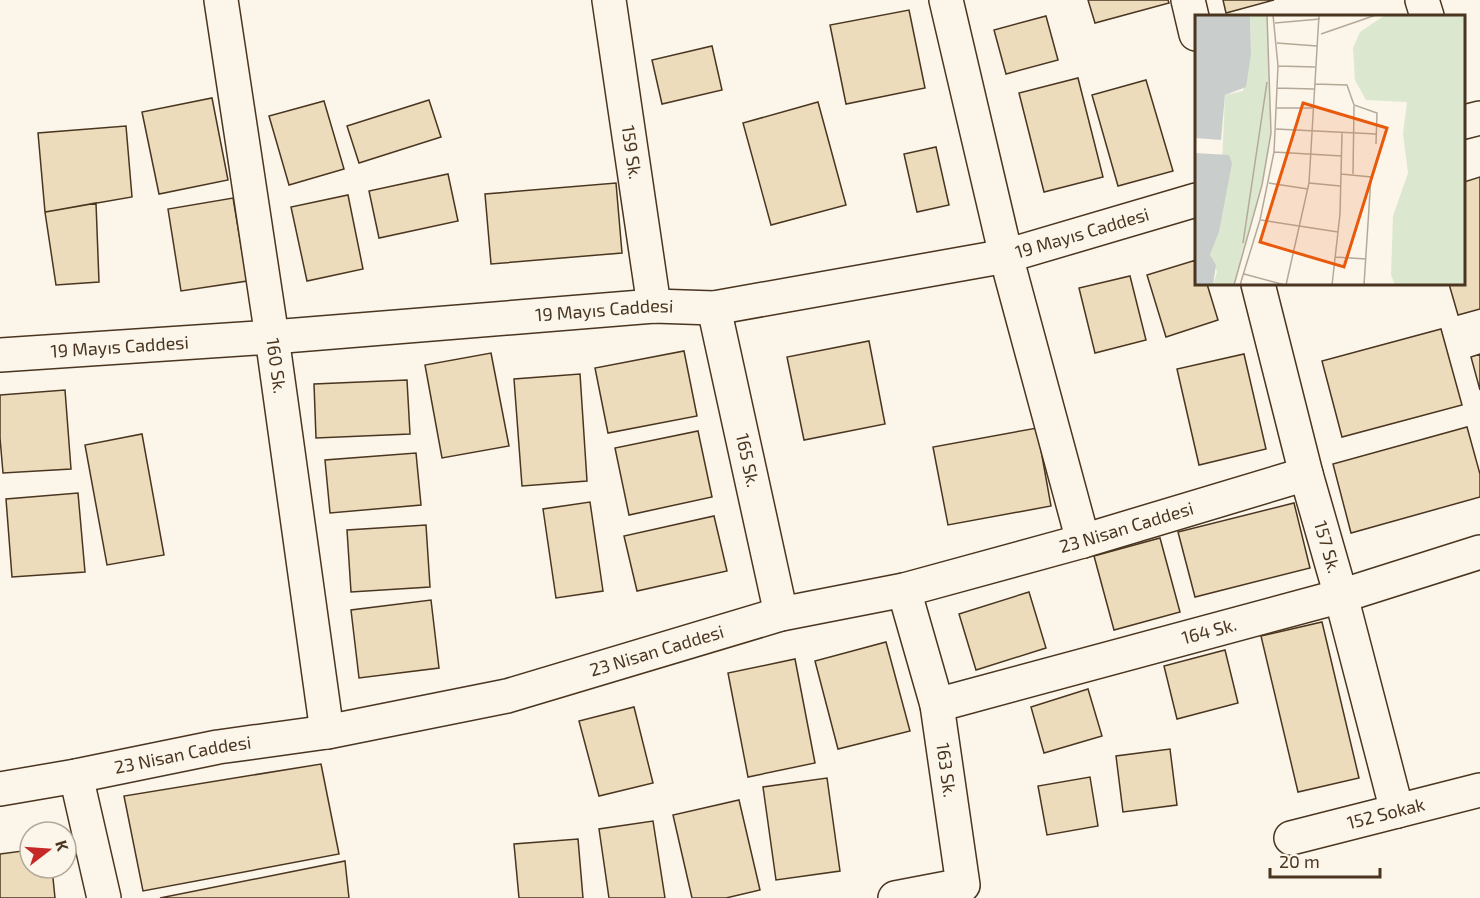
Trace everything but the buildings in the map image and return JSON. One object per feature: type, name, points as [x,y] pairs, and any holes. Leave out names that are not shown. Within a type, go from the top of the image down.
[{"type":"street","name":"160 Sk.","points":[[221,0],[272,337],[327,732]]},
{"type":"street","name":"159 Sk.","points":[[609,0],[654,306]]},
{"type":"street","points":[[946,0],[1006,256],[1083,541]]},
{"type":"street","points":[[1188,0],[1195,26]]},
{"type":"street","points":[[1422,0],[1427,15]]},
{"type":"street","points":[[1465,122],[1480,118]]},
{"type":"street","name":"19 Mayıs Caddesi","points":[[0,355],[272,337],[654,306],[714,308],[1006,256],[1195,201]]},
{"type":"street","name":"157 Sk.","points":[[1258,285],[1306,474],[1341,596],[1397,811]]},
{"type":"street","name":"165 Sk.","points":[[714,308],[781,614]]},
{"type":"street","name":"23 Nisan Caddesi","points":[[0,789],[218,747],[327,732],[507,696],[781,614],[904,590],[1083,541],[1306,474]]},
{"type":"street","name":"164 Sk.","points":[[937,705],[1341,596],[1480,552]]},
{"type":"street","name":"163 Sk.","points":[[895,898],[963,885],[937,705],[904,590]]},
{"type":"street","points":[[75,776],[104,898]]},
{"type":"street","name":"152 Sokak","points":[[1291,838],[1480,790]]}]
